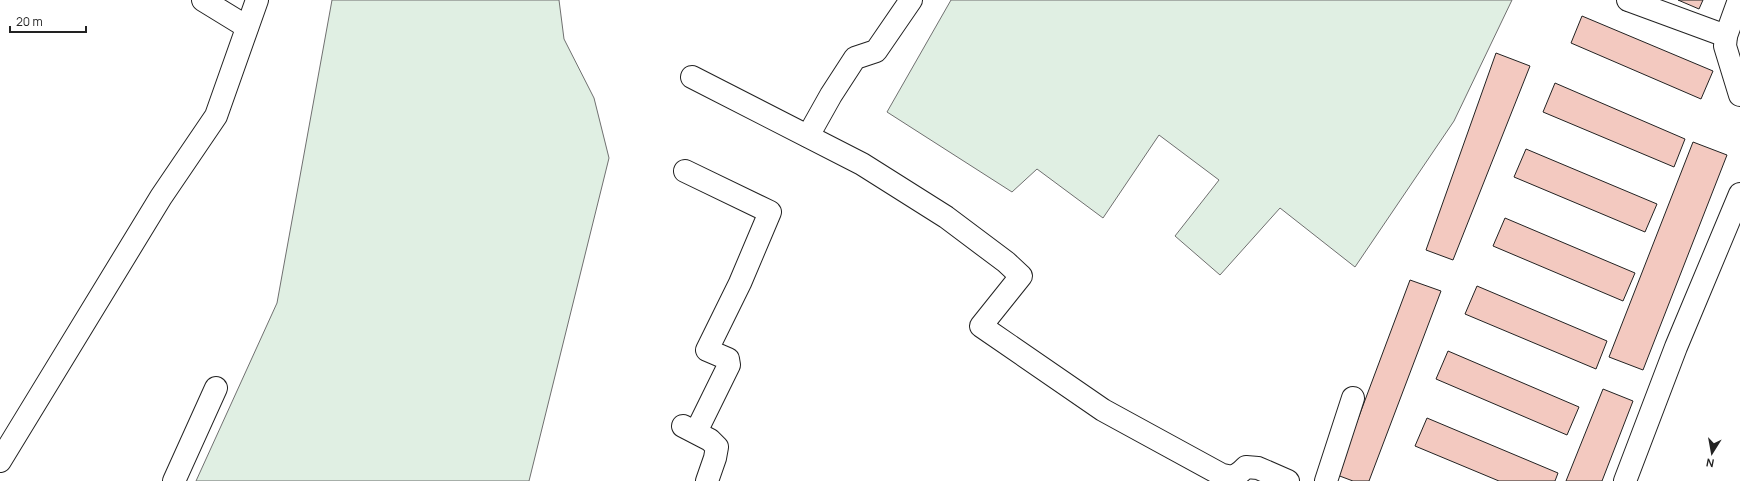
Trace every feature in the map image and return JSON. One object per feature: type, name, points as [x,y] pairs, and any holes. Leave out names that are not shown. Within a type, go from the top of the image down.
[{"type":"street","points":[[203,0],[247,27]]},
{"type":"street","points":[[0,461],[161,197],[216,116],[257,0]]},
{"type":"street","points":[[808,136],[831,95],[855,58],[876,51],[911,0]]},
{"type":"street","points":[[1628,0],[1726,36]]},
{"type":"street","points":[[1739,0],[1726,36],[1725,46],[1740,95]]},
{"type":"street","points":[[692,77],[862,164],[946,217],[1006,262],[1021,276],[980,326],[1103,410],[1222,475],[1232,477],[1238,475],[1246,467],[1258,468],[1288,481]]},
{"type":"street","points":[[684,171],[770,212],[740,283],[707,350],[728,359],[729,365],[690,429],[710,440],[717,447],[715,458],[706,481]]},
{"type":"street","points":[[1625,481],[1676,347],[1740,194]]},
{"type":"street","points":[[174,481],[216,388]]},
{"type":"street","points":[[1326,481],[1353,398]]},
{"type":"green space","points":[[332,0],[559,0],[564,39],[594,98],[609,158],[529,481],[196,481],[277,303]]},
{"type":"green space","points":[[951,0],[1512,0],[1454,121],[1355,267],[1280,208],[1220,275],[1175,236],[1219,180],[1159,135],[1103,218],[1037,169],[1012,192],[887,112]]},
{"type":"building","points":[[1678,0],[1703,0],[1699,9]]},
{"type":"building","points":[[1582,16],[1713,71],[1701,99],[1571,43]]},
{"type":"building","points":[[1496,53],[1530,66],[1453,260],[1426,250]]},
{"type":"building","points":[[1555,83],[1685,139],[1674,167],[1543,112]]},
{"type":"building","points":[[1693,142],[1727,155],[1643,370],[1609,357]]},
{"type":"building","points":[[1526,149],[1657,204],[1645,232],[1514,177]]},
{"type":"building","points":[[1505,218],[1635,273],[1623,301],[1493,246]]},
{"type":"building","points":[[1410,280],[1441,291],[1369,481],[1353,481],[1337,475]]},
{"type":"building","points":[[1477,286],[1607,341],[1596,369],[1465,314]]},
{"type":"building","points":[[1448,351],[1579,407],[1567,435],[1436,379]]},
{"type":"building","points":[[1603,389],[1633,401],[1602,481],[1566,481]]},
{"type":"building","points":[[1427,418],[1558,473],[1555,481],[1499,481],[1415,446]]}]
